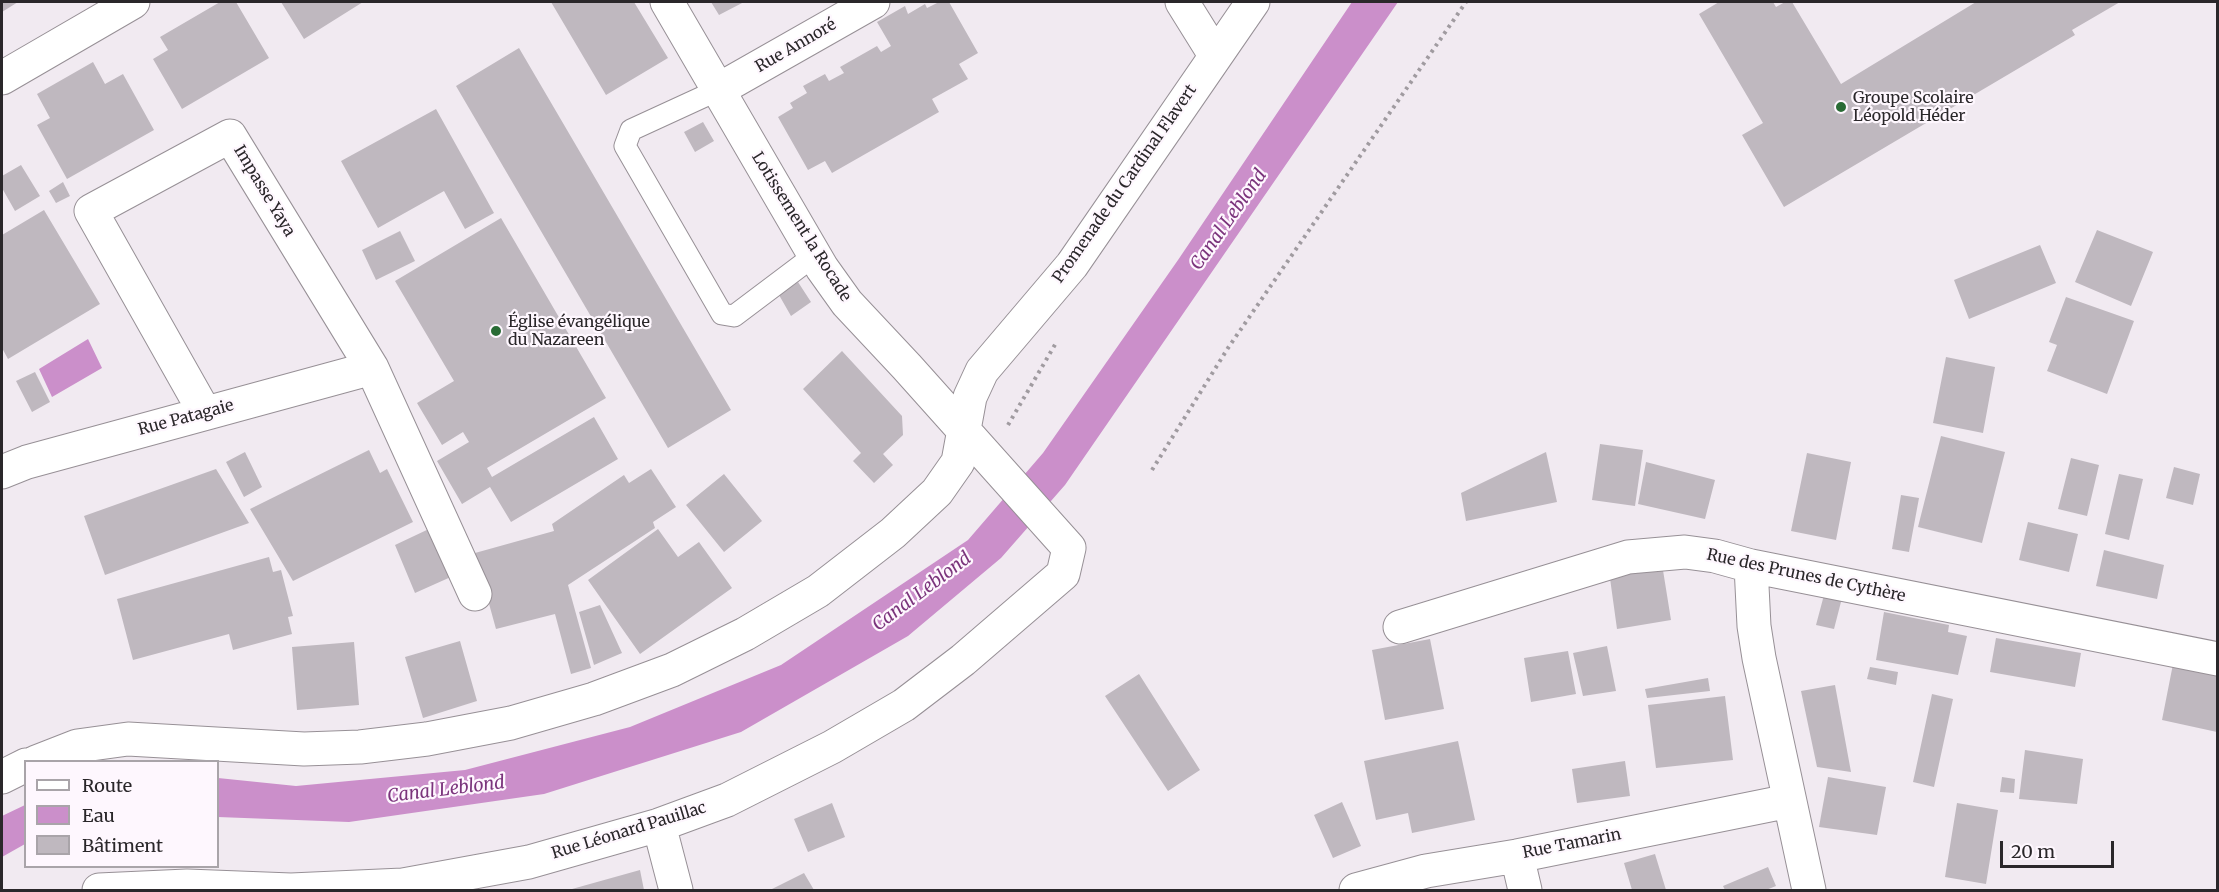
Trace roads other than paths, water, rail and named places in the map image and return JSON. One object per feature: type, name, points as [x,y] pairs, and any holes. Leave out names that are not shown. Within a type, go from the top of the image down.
[{"type":"street","points":[[2,78],[133,2]]},
{"type":"street","name":"Lotissement la Rocade","points":[[667,2],[814,255],[847,303],[1069,548]]},
{"type":"street","name":"Rue Annoré","points":[[718,90],[873,2]]},
{"type":"street","points":[[1182,2],[1215,55]]},
{"type":"street","name":"Promenade du Cardinal Flavert","points":[[41,760],[77,746],[128,739],[304,749],[427,739],[511,723],[594,699],[672,670],[745,634],[818,591],[893,533],[937,492],[958,462],[970,397],[982,371],[1072,265],[1253,2]]},
{"type":"street","name":"Impasse Yaya","points":[[205,413],[91,211],[230,136],[372,368],[475,594]]},
{"type":"street","name":"Rue Patagaie","points":[[2,472],[27,462],[372,368]]},
{"type":"street","name":"Rue Léonard Pauillac","points":[[99,891],[187,886],[291,890],[403,885],[529,862],[659,825],[727,800],[831,747],[904,705],[963,660],[1063,574],[1069,548]]},
{"type":"street","name":"Rue des Prunes de Cythère","points":[[1400,627],[1628,557],[1685,552],[1715,556],[1751,566],[2217,659]]},
{"type":"street","points":[[1751,566],[1754,626],[1759,658],[1809,891]]},
{"type":"street","points":[[2,777],[24,766]]},
{"type":"street","name":"Rue Tamarin","points":[[1356,891],[1426,872],[1789,801]]},
{"type":"street","points":[[659,825],[676,891]]},
{"type":"street","points":[[1517,856],[1525,891]]},
{"type":"lane","points":[[718,90],[631,130],[625,146],[722,314],[734,316],[814,255]]},
{"type":"water","name":"Canal Leblond","points":[[1352,2],[1398,2],[1065,485],[1001,558],[908,636],[741,732],[544,794],[349,822],[219,817],[219,778],[296,786],[465,770],[630,727],[781,665],[968,540],[1043,453],[1178,260]]},
{"type":"water","points":[[88,339],[102,368],[52,397],[39,369]]},
{"type":"water","points":[[24,805],[24,845],[2,857],[2,816]]},
{"type":"place","name":"Groupe Scolaire Léopold Héder","points":[[1841,107]]},
{"type":"place","name":"Église évangélique du Nazareen","points":[[496,331]]}]
